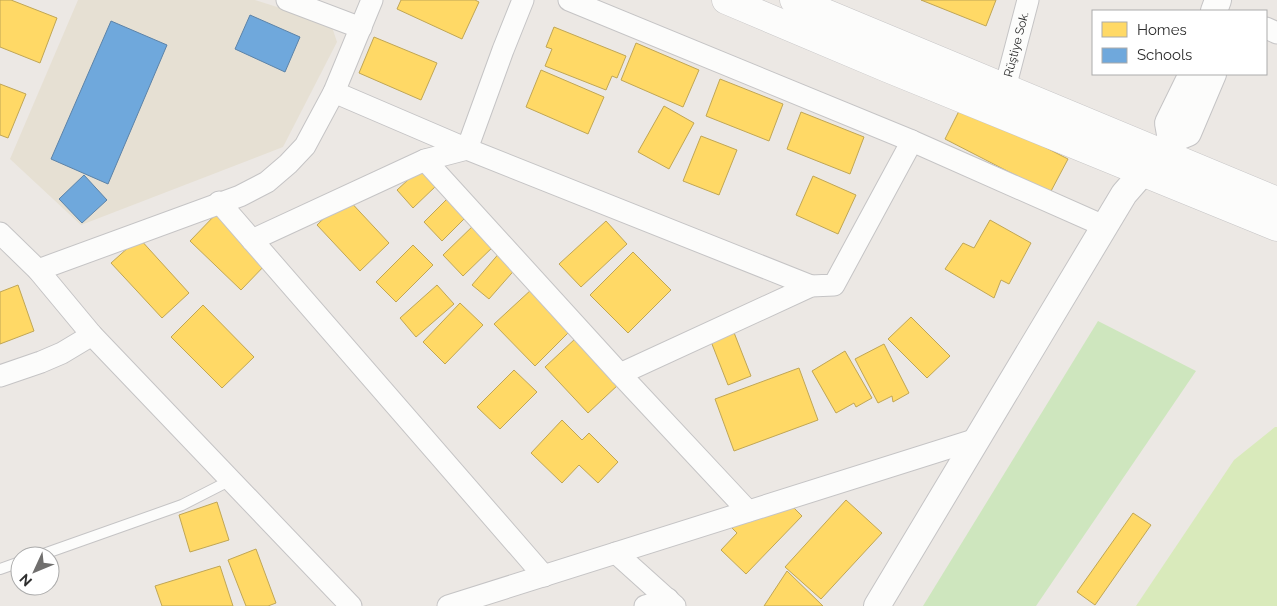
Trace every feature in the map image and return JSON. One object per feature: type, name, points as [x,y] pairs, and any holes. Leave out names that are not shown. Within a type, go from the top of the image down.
[{"type":"main road","points":[[726,0],[887,68],[1158,155],[1277,227]]},
{"type":"main road","points":[[794,0],[1005,88],[1158,155],[1277,201]]},
{"type":"street","points":[[287,0],[361,28]]},
{"type":"street","points":[[38,270],[219,202],[240,196],[267,182],[288,164],[304,146],[334,92],[372,0]]},
{"type":"street","points":[[467,149],[523,0]]},
{"type":"street","points":[[568,0],[912,141],[1104,226]]},
{"type":"street","name":"Rüştiye Sok.","points":[[1005,88],[1028,0]]},
{"type":"street","points":[[1158,155],[1168,123],[1192,75]]},
{"type":"street","points":[[877,606],[1124,194],[1158,155],[1188,133],[1213,75]]},
{"type":"street","points":[[334,92],[467,149],[811,286]]},
{"type":"street","points":[[620,374],[811,286],[834,285],[912,141]]},
{"type":"street","points":[[252,240],[425,160],[467,149]]},
{"type":"street","points":[[425,160],[748,511]]},
{"type":"street","points":[[219,202],[544,576]]},
{"type":"street","points":[[0,233],[38,270],[92,335],[351,606]]},
{"type":"street","points":[[0,376],[42,362],[62,353],[92,335]]},
{"type":"street","points":[[448,606],[977,439]]},
{"type":"street","points":[[616,553],[671,603]]},
{"type":"street","points":[[645,606],[671,603]]},
{"type":"lane","points":[[60,548],[182,505],[231,480]]},
{"type":"shaded area","points":[[78,0],[255,0],[331,24],[337,42],[283,147],[81,225],[10,159]]},
{"type":"green space","points":[[1098,321],[1196,371],[1036,606],[923,606]]},
{"type":"green space","points":[[1277,427],[1277,606],[1136,606],[1234,460]]},
{"type":"building: Homes","points":[[0,0],[11,0],[57,18],[40,63],[0,47]]},
{"type":"building: Homes","points":[[401,0],[475,0],[479,2],[462,39],[397,9]]},
{"type":"building: Homes","points":[[921,0],[996,0],[986,26]]},
{"type":"building: Homes","points":[[554,27],[626,56],[617,78],[612,76],[606,90],[545,66],[552,49],[546,47]]},
{"type":"building: Homes","points":[[374,37],[437,63],[421,100],[359,73]]},
{"type":"building: Homes","points":[[636,43],[699,70],[683,107],[621,80]]},
{"type":"building: Homes","points":[[541,70],[604,97],[588,134],[526,107]]},
{"type":"building: Homes","points":[[720,79],[783,104],[769,141],[706,116]]},
{"type":"building: Homes","points":[[0,84],[26,94],[8,138],[0,135]]},
{"type":"building: Homes","points":[[962,105],[1068,159],[1050,193],[945,139]]},
{"type":"building: Homes","points":[[664,106],[694,123],[669,169],[638,152]]},
{"type":"building: Homes","points":[[801,112],[864,137],[850,174],[787,149]]},
{"type":"building: Homes","points":[[701,136],[737,150],[719,195],[683,181]]},
{"type":"building: Homes","points":[[421,168],[437,185],[413,208],[397,190]]},
{"type":"building: Homes","points":[[813,176],[856,195],[838,234],[796,215]]},
{"type":"building: Homes","points":[[450,196],[468,215],[442,241],[424,222]]},
{"type":"building: Homes","points":[[346,197],[389,243],[360,271],[317,225]]},
{"type":"building: Homes","points":[[218,212],[269,261],[241,290],[190,241]]},
{"type":"building: Homes","points":[[990,220],[1031,243],[1009,284],[1001,280],[994,298],[945,269],[963,243],[974,248]]},
{"type":"building: Homes","points":[[606,221],[627,244],[581,287],[559,264]]},
{"type":"building: Homes","points":[[477,222],[497,243],[463,276],[443,255]]},
{"type":"building: Homes","points":[[139,238],[189,293],[162,318],[111,263]]},
{"type":"building: Homes","points":[[413,245],[433,265],[396,302],[376,282]]},
{"type":"building: Homes","points":[[501,251],[518,266],[489,299],[472,285]]},
{"type":"building: Homes","points":[[633,252],[671,290],[628,333],[590,295]]},
{"type":"building: Homes","points":[[18,285],[34,331],[0,344],[0,292]]},
{"type":"building: Homes","points":[[437,285],[454,304],[416,337],[400,318]]},
{"type":"building: Homes","points":[[532,289],[571,330],[535,366],[494,324]]},
{"type":"building: Homes","points":[[460,303],[483,325],[445,364],[423,342]]},
{"type":"building: Homes","points":[[203,305],[254,357],[222,388],[171,337]]},
{"type":"building: Homes","points":[[911,317],[950,356],[927,378],[888,339]]},
{"type":"building: Homes","points":[[733,330],[751,376],[728,385],[710,339]]},
{"type":"building: Homes","points":[[576,338],[619,384],[588,413],[545,367]]},
{"type":"building: Homes","points":[[884,344],[909,393],[893,402],[892,396],[878,403],[855,359]]},
{"type":"building: Homes","points":[[845,351],[872,398],[856,407],[854,403],[836,413],[812,371]]},
{"type":"building: Homes","points":[[799,368],[818,420],[734,451],[715,399]]},
{"type":"building: Homes","points":[[514,370],[537,392],[500,429],[477,407]]},
{"type":"building: Homes","points":[[562,420],[582,440],[589,433],[618,462],[598,483],[579,465],[562,483],[531,453]]},
{"type":"building: Homes","points":[[846,500],[882,533],[821,599],[785,567]]},
{"type":"building: Homes","points":[[217,502],[229,540],[190,552],[179,515]]},
{"type":"building: Homes","points":[[790,504],[802,516],[746,574],[721,550],[737,533],[726,522]]},
{"type":"building: Homes","points":[[1133,513],[1151,525],[1095,605],[1077,592]]},
{"type":"building: Homes","points":[[256,549],[276,603],[268,606],[246,606],[228,560]]},
{"type":"building: Homes","points":[[220,566],[233,606],[162,606],[155,586]]},
{"type":"building: Homes","points":[[787,571],[823,606],[764,606]]},
{"type":"building: Schools","points":[[250,15],[300,37],[285,72],[235,49]]},
{"type":"building: Schools","points":[[111,21],[167,45],[108,184],[51,159]]},
{"type":"building: Schools","points":[[84,175],[107,200],[82,223],[59,199]]}]
